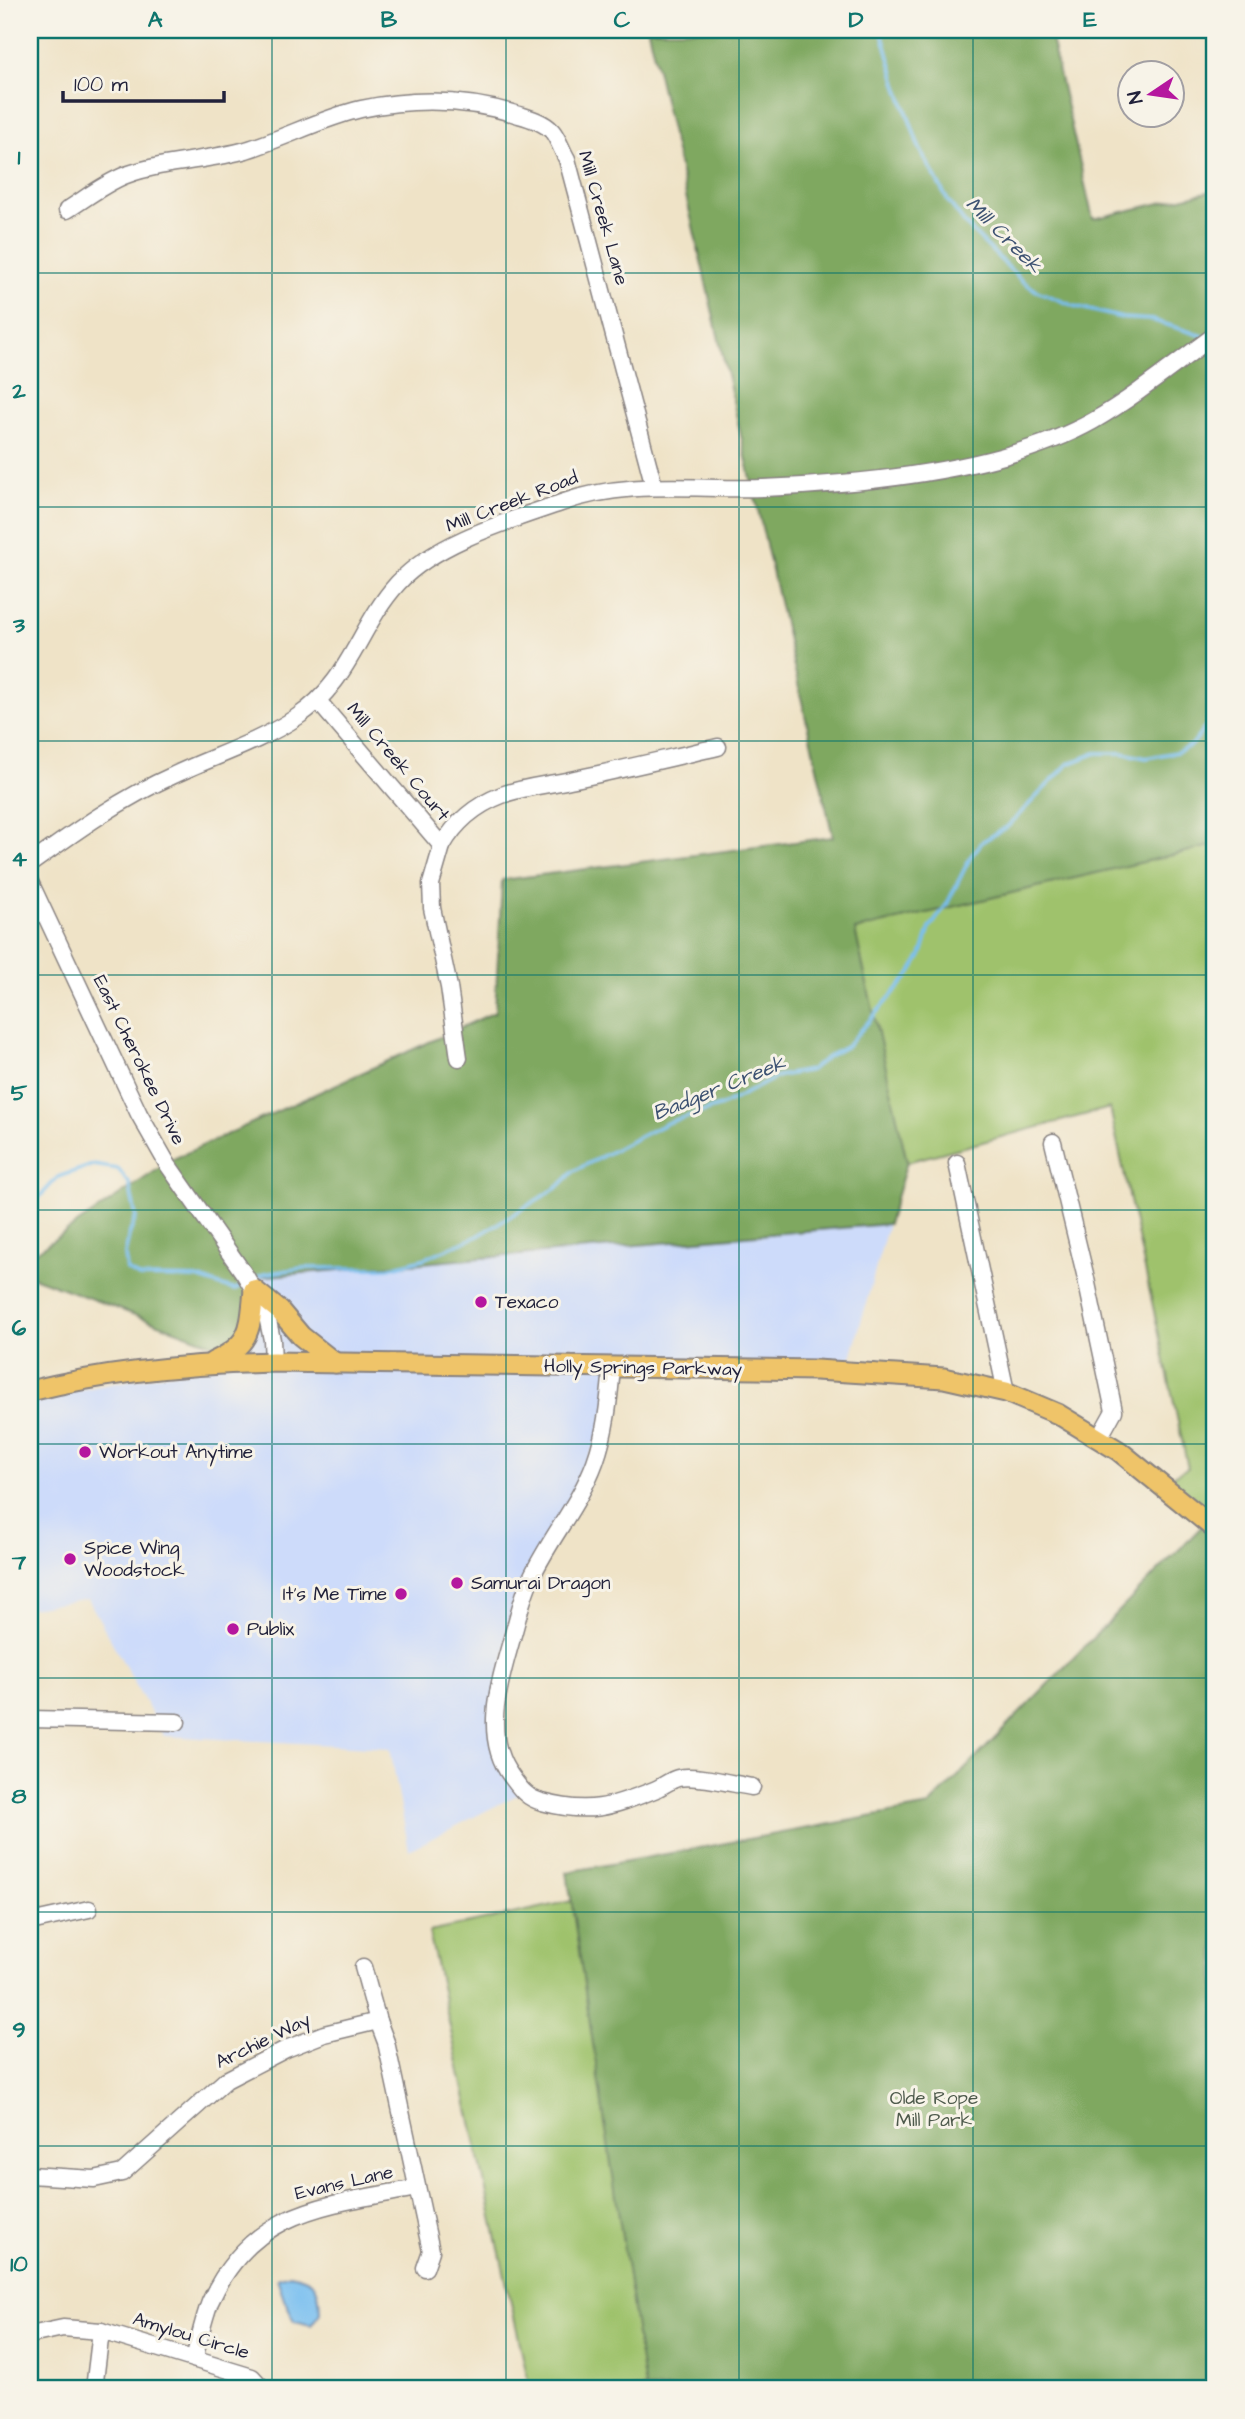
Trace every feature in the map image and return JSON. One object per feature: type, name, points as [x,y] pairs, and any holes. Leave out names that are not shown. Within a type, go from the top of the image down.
[{"type":"main road","points":[[254,1290],[280,1311],[301,1336],[335,1363]]},
{"type":"main road","points":[[209,1363],[230,1354],[250,1332],[254,1290]]},
{"type":"main road","name":"Holly Springs Parkway","points":[[30,1391],[88,1378],[209,1363],[816,1370],[906,1374],[969,1382],[1006,1392],[1058,1414],[1119,1451],[1215,1529]]},
{"type":"street","name":"Mill Creek Lane","points":[[67,210],[126,175],[170,163],[195,161],[245,150],[360,110],[442,102],[497,108],[536,121],[552,131],[566,159],[654,486]]},
{"type":"street","name":"Mill Creek Road","points":[[30,864],[125,800],[296,718],[318,701],[338,680],[379,609],[398,583],[423,561],[473,536],[604,490],[654,486],[763,488],[824,484],[939,470],[1014,453],[1064,435],[1093,420],[1215,335]]},
{"type":"street","name":"Mill Creek Court","points":[[318,701],[442,846],[431,884],[432,908],[449,988],[459,1058]]},
{"type":"street","points":[[442,846],[452,830],[472,811],[500,796],[718,747]]},
{"type":"street","name":"East Cherokee Drive","points":[[30,882],[139,1114],[168,1165],[254,1290],[270,1324],[273,1362]]},
{"type":"street","points":[[1053,1142],[1088,1285],[1114,1411],[1099,1438]]},
{"type":"street","points":[[957,1163],[1006,1392]]},
{"type":"street","points":[[612,1368],[609,1404],[595,1462],[531,1578],[519,1615],[495,1701],[500,1758],[526,1796],[540,1802],[582,1810],[604,1808],[657,1789],[678,1778],[707,1779],[752,1787]]},
{"type":"street","points":[[30,1719],[177,1722]]},
{"type":"street","points":[[30,1922],[89,1909]]},
{"type":"street","points":[[363,1967],[386,2042],[431,2251],[425,2268]]},
{"type":"street","name":"Archie Way","points":[[30,2175],[94,2179],[122,2173],[226,2080],[286,2049],[324,2034],[378,2021]]},
{"type":"street","name":"Evans Lane","points":[[194,2359],[210,2302],[234,2262],[259,2236],[291,2216],[332,2204],[417,2188]]},
{"type":"street","name":"Amylou Circle","points":[[30,2336],[63,2328],[102,2331],[252,2377],[263,2389]]},
{"type":"street","name":"Amylou Circle","points":[[94,2389],[102,2331]]},
{"type":"shaded area","points":[[888,1224],[849,1365],[618,1362],[612,1406],[508,1637],[492,1731],[519,1794],[409,1850],[390,1748],[164,1736],[88,1599],[30,1608],[30,1399],[231,1362],[255,1277]]},
{"type":"green space","points":[[648,30],[1049,30],[1093,219],[1215,190],[1215,845],[855,930],[907,1162],[888,1224],[255,1277],[234,1352],[30,1276],[30,1256],[173,1159],[495,1012],[502,880],[833,837]]},
{"type":"green space","name":"Olde Rope Mill Park","points":[[1215,845],[1215,2389],[530,2389],[429,1932],[958,1817],[1206,1551],[1197,1509],[1164,1480],[1188,1468],[1110,1108],[907,1162],[854,930]]},
{"type":"green space","name":"Olde Rope Mill Park","points":[[1209,1519],[1215,1525],[1215,2389],[645,2389],[567,1872],[929,1806]]},
{"type":"water","points":[[289,2274],[306,2278],[315,2285],[320,2313],[311,2325],[295,2321],[284,2299],[277,2278]]},
{"type":"waterway","name":"Mill Creek","points":[[881,30],[919,147],[948,201],[967,226],[1022,281],[1037,291],[1074,306],[1122,318],[1152,320],[1203,336]]},
{"type":"waterway","name":"Badger Creek","points":[[258,1277],[302,1268],[388,1268],[423,1259],[478,1236],[558,1187],[574,1171],[669,1122],[721,1106],[779,1076],[811,1070],[847,1046],[908,977],[921,956],[930,928],[947,904],[971,856],[983,841],[1007,827],[1068,764],[1096,753],[1122,753],[1146,758],[1177,752],[1192,745],[1209,722],[1215,701]]},
{"type":"waterway","name":"Badger Creek","points":[[30,1204],[58,1177],[93,1165],[118,1169],[129,1183],[136,1217],[125,1254],[127,1270],[139,1277],[197,1278],[235,1290],[241,1286]]},
{"type":"place","name":"Texaco","points":[[481,1302]]},
{"type":"place","name":"Workout Anytime","points":[[85,1452]]},
{"type":"place","name":"Spice Wing Woodstock","points":[[70,1559]]},
{"type":"place","name":"Samurai Dragon","points":[[457,1583]]},
{"type":"place","name":"It's Me Time","points":[[401,1594]]},
{"type":"place","name":"Publix","points":[[233,1629]]}]
